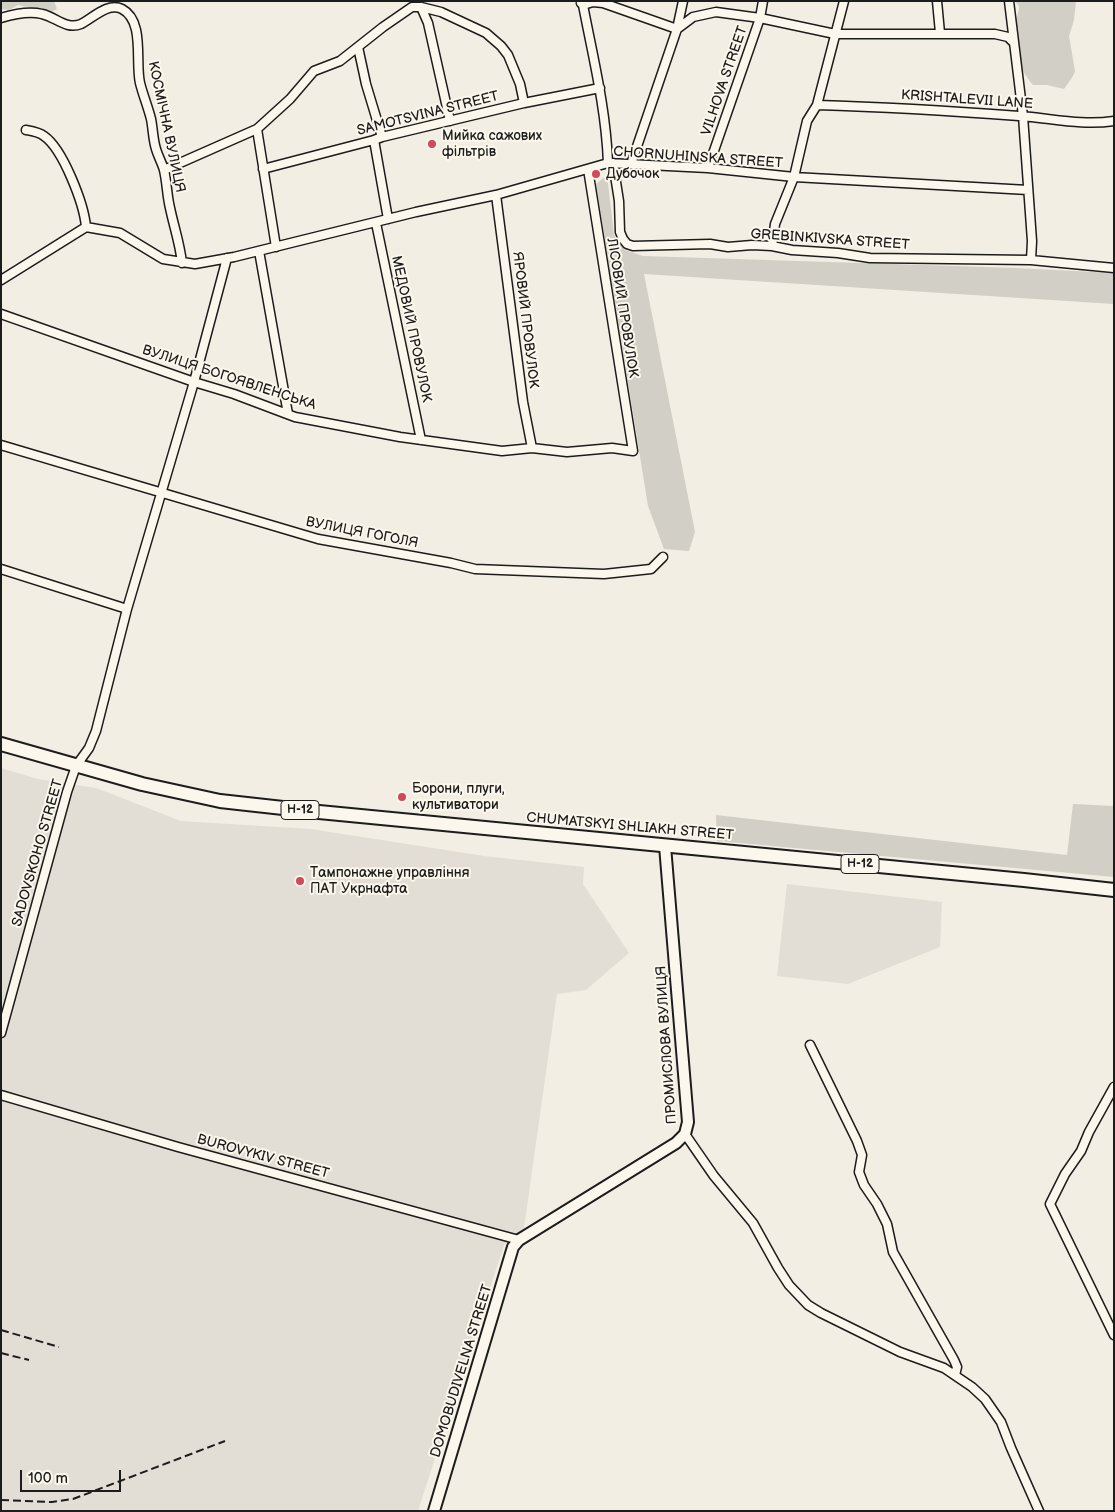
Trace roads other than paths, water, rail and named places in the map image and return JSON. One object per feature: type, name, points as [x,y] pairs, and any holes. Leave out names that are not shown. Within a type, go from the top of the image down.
[{"type":"main road","name":"CHUMATSKYI SHLIAKH STREET","points":[[1,744],[142,784],[220,801],[1114,890]]},
{"type":"street","points":[[631,164],[677,29],[683,1]]},
{"type":"street","name":"VILHOVA STREET","points":[[708,168],[760,18],[763,1]]},
{"type":"street","points":[[772,246],[775,224],[794,178],[807,121],[817,105],[844,1]]},
{"type":"street","points":[[937,1],[940,33]]},
{"type":"street","points":[[1009,1],[1023,116],[1032,260]]},
{"type":"street","points":[[611,163],[600,88],[581,3],[603,3],[677,29]]},
{"type":"street","points":[[421,6],[428,23],[450,121]]},
{"type":"street","points":[[164,170],[257,129],[290,99],[314,71],[340,61],[412,7],[421,6],[440,12],[475,26],[486,33],[508,55],[520,84],[524,103]]},
{"type":"street","name":"КОСМІЧНА ВУЛИЦЯ","points":[[1,18],[22,14],[41,14],[54,18],[65,25],[73,26],[114,7],[122,9],[131,16],[136,29],[140,84],[147,101],[156,148],[164,170],[182,263]]},
{"type":"street","points":[[677,29],[692,17],[716,12],[760,18],[835,34],[995,34],[1008,37],[1013,42]]},
{"type":"street","points":[[358,47],[378,138],[388,219]]},
{"type":"street","name":"SAMOTSVINA STREET","points":[[263,169],[378,138],[524,103],[600,88]]},
{"type":"street","name":"KRISHTALEVII LANE","points":[[817,105],[921,109],[1023,116],[1080,124],[1098,124],[1114,121]]},
{"type":"street","points":[[257,129],[276,247]]},
{"type":"street","points":[[1,280],[86,227],[80,201],[57,152],[45,136],[26,130]]},
{"type":"street","name":"CHORNUHINSKA STREET","points":[[86,227],[120,233],[163,259],[194,264],[259,251],[496,195],[611,163],[708,168],[794,178],[1028,190]]},
{"type":"street","name":"GREBINKIVSKA STREET","points":[[611,163],[619,202],[620,232],[628,244],[645,247],[710,244],[728,247],[752,245],[870,258],[1032,260],[1114,268]]},
{"type":"street","name":"ЛІСОВИЙ ПРОВУЛОК","points":[[588,169],[633,451]]},
{"type":"street","name":"ЯРОВИЙ ПРОВУЛОК","points":[[496,195],[523,402],[532,448]]},
{"type":"street","name":"МЕДОВИЙ ПРОВУЛОК","points":[[376,223],[421,440]]},
{"type":"street","points":[[259,251],[288,414]]},
{"type":"street","name":"SADOVSKOHO STREET","points":[[1,1032],[67,792],[76,766],[89,748],[96,730],[127,609],[194,382],[227,258]]},
{"type":"street","name":"ВУЛИЦЯ БОГОЯВЛЕНСЬКА","points":[[1,314],[288,414],[400,437],[502,451],[532,448],[567,452],[612,448],[633,451]]},
{"type":"street","name":"ВУЛИЦЯ ГОГОЛЯ","points":[[1,445],[318,539],[475,569],[604,574],[651,569],[663,557]]},
{"type":"street","points":[[1,569],[127,609]]},
{"type":"street","name":"ПРОМИСЛОВА ВУЛИЦЯ","points":[[519,1240],[676,1143],[685,1134],[688,1112],[665,846]]},
{"type":"street","points":[[810,1045],[857,1141],[862,1155],[859,1172],[864,1185],[887,1224],[893,1252],[954,1360],[958,1368],[955,1375]]},
{"type":"street","points":[[1114,1087],[1089,1132],[1081,1151],[1065,1174],[1050,1204],[1114,1335]]},
{"type":"street","name":"BUROVYKIV STREET","points":[[1,1095],[178,1147],[519,1240]]},
{"type":"street","points":[[685,1134],[714,1176],[753,1223],[789,1285],[808,1304],[821,1314],[900,1352],[944,1368],[972,1387],[985,1399],[1002,1422],[1011,1448],[1039,1511]]},
{"type":"street","name":"DOMOBUDIVELNA STREET","points":[[434,1511],[509,1259],[513,1247],[519,1240]]},
{"type":"railway","points":[[1,1330],[59,1347]]},
{"type":"railway","points":[[1,1353],[29,1360]]},
{"type":"railway","points":[[1,1500],[52,1502],[73,1499],[225,1441]]},
{"type":"place","name":"Мийка сажових фільтрів","points":[[432,144]]},
{"type":"place","name":"Дубочок","points":[[596,174]]},
{"type":"place","name":"Борони, плуги, культиватори","points":[[402,797]]},
{"type":"place","name":"Тампонажне управління ПАТ Укрнафта","points":[[300,881]]}]
